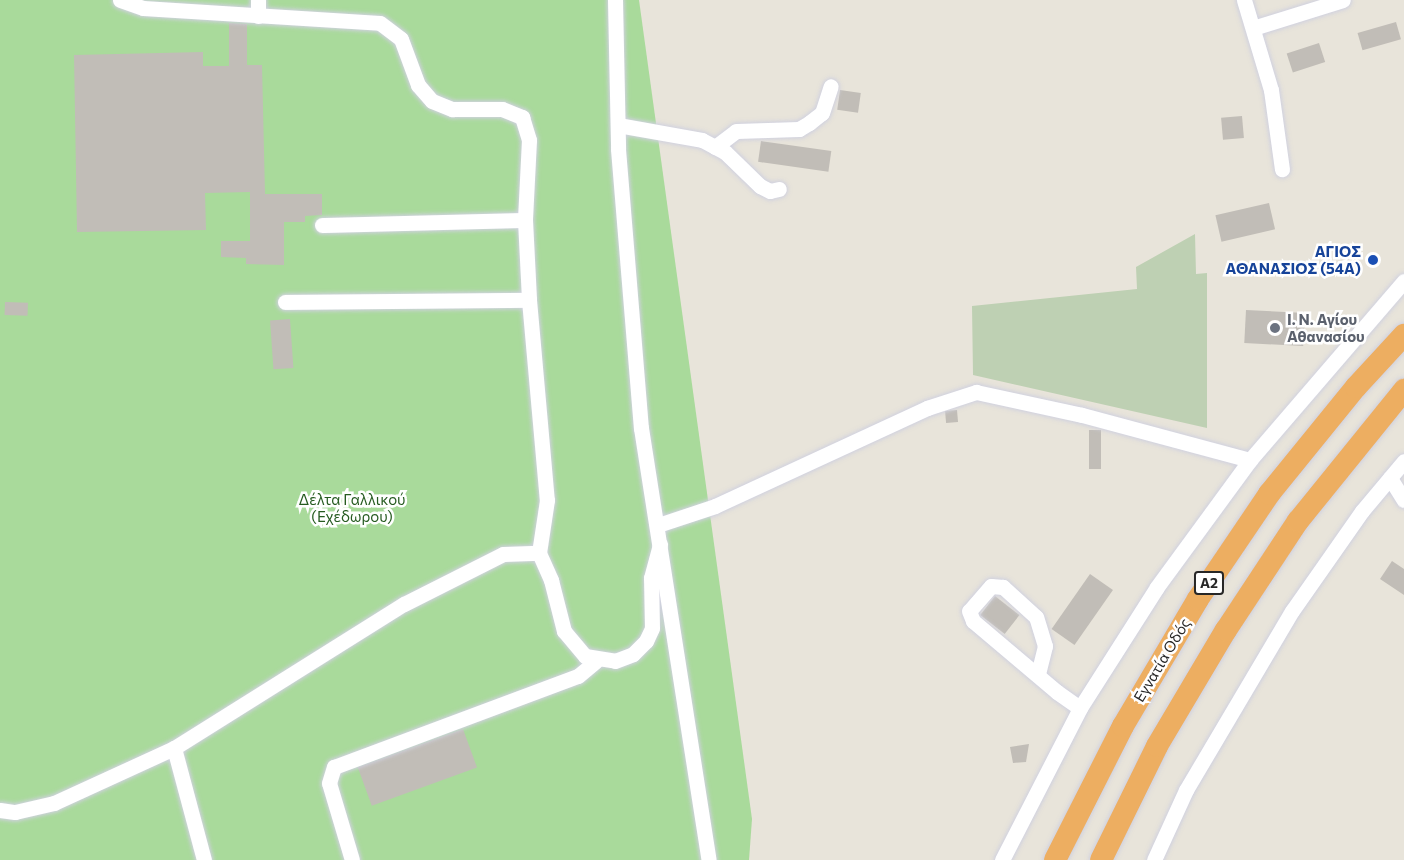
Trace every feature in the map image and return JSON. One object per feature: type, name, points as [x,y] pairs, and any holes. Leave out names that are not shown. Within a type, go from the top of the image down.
[{"type":"highway","name":"Εγνατία Οδός","points":[[1055,860],[1123,726],[1198,599],[1269,494],[1356,387],[1404,335]]},
{"type":"highway","name":"Α2","points":[[1101,860],[1157,746],[1226,630],[1298,521],[1404,390]]},
{"type":"street","points":[[120,0],[143,8],[380,23],[401,39],[418,85],[432,101],[452,109],[502,109],[522,117],[529,140],[525,219],[529,300],[547,500],[539,553],[551,580],[564,631],[573,646],[596,661],[615,661],[633,654],[646,641],[652,628],[651,578],[660,544]]},
{"type":"street","points":[[258,0],[258,16]]},
{"type":"street","points":[[615,0],[618,125],[641,428],[709,860]]},
{"type":"street","points":[[1244,0],[1271,90],[1282,169]]},
{"type":"street","points":[[1253,28],[1343,0]]},
{"type":"street","points":[[715,147],[736,131],[799,129],[822,113],[831,86]]},
{"type":"street","points":[[618,125],[702,140],[715,147],[760,186],[770,191],[779,189]]},
{"type":"street","points":[[322,225],[525,219]]},
{"type":"street","points":[[1002,860],[1080,708],[1157,587],[1250,460],[1404,281]]},
{"type":"street","points":[[285,302],[529,300]]},
{"type":"street","points":[[658,525],[715,506],[927,408],[975,392],[1082,415],[1250,460]]},
{"type":"street","points":[[1154,860],[1186,790],[1292,611],[1362,511],[1404,461]]},
{"type":"street","points":[[1390,477],[1404,500]]},
{"type":"street","points":[[0,810],[23,810],[54,803],[174,748],[465,570],[503,554],[539,553]]},
{"type":"street","points":[[1038,674],[1045,646],[1036,617],[1003,587],[991,586],[971,607],[969,616],[1038,674],[1080,708]]},
{"type":"street","points":[[352,860],[329,783],[334,767],[578,676],[596,661]]},
{"type":"street","points":[[174,748],[204,860]]},
{"type":"green space","name":"Δέλτα Γαλλικού (Εχέδωρου)","points":[[0,0],[639,0],[752,819],[749,860],[0,860]]},
{"type":"green space","points":[[1195,234],[1196,274],[1207,273],[1207,428],[973,375],[972,306],[1137,289],[1136,267]]},
{"type":"building","points":[[1396,22],[1401,39],[1363,50],[1358,33]]},
{"type":"building","points":[[229,23],[247,24],[247,65],[262,65],[265,194],[322,194],[322,215],[305,216],[305,222],[284,222],[284,265],[246,264],[246,258],[221,257],[221,241],[250,241],[250,192],[205,193],[206,230],[77,232],[74,55],[203,52],[203,66],[229,66]]},
{"type":"building","points":[[1319,43],[1325,62],[1293,73],[1287,54]]},
{"type":"building","points":[[840,90],[861,93],[858,113],[837,110]]},
{"type":"building","points":[[1242,116],[1244,138],[1223,140],[1221,118]]},
{"type":"building","points":[[761,141],[831,151],[828,172],[758,162]]},
{"type":"building","points":[[1269,203],[1275,229],[1221,242],[1215,215]]},
{"type":"building","points":[[5,302],[28,303],[28,316],[5,315]]},
{"type":"building","name":"Ι. Ν. Αγίου Αθανασίου","points":[[1246,310],[1305,313],[1303,346],[1244,343]]},
{"type":"building","points":[[290,319],[293,368],[273,369],[270,320]]},
{"type":"building","points":[[957,410],[958,422],[946,423],[945,411]]},
{"type":"building","points":[[1089,430],[1101,430],[1101,469],[1089,469]]},
{"type":"building","points":[[1392,561],[1404,569],[1404,595],[1380,579]]},
{"type":"building","points":[[1090,574],[1113,590],[1075,645],[1052,629]]},
{"type":"building","points":[[995,596],[1019,615],[1005,634],[980,615]]},
{"type":"building","points":[[463,729],[477,768],[372,806],[358,767]]},
{"type":"building","points":[[1029,744],[1026,762],[1013,763],[1010,747]]},
{"type":"place","name":"ΑΓΙΟΣ ΑΘΑΝΑΣΙΟΣ (54Α)","points":[[1373,260]]},
{"type":"place","name":"Ι. Ν. Αγίου Αθανασίου","points":[[1275,328]]}]
